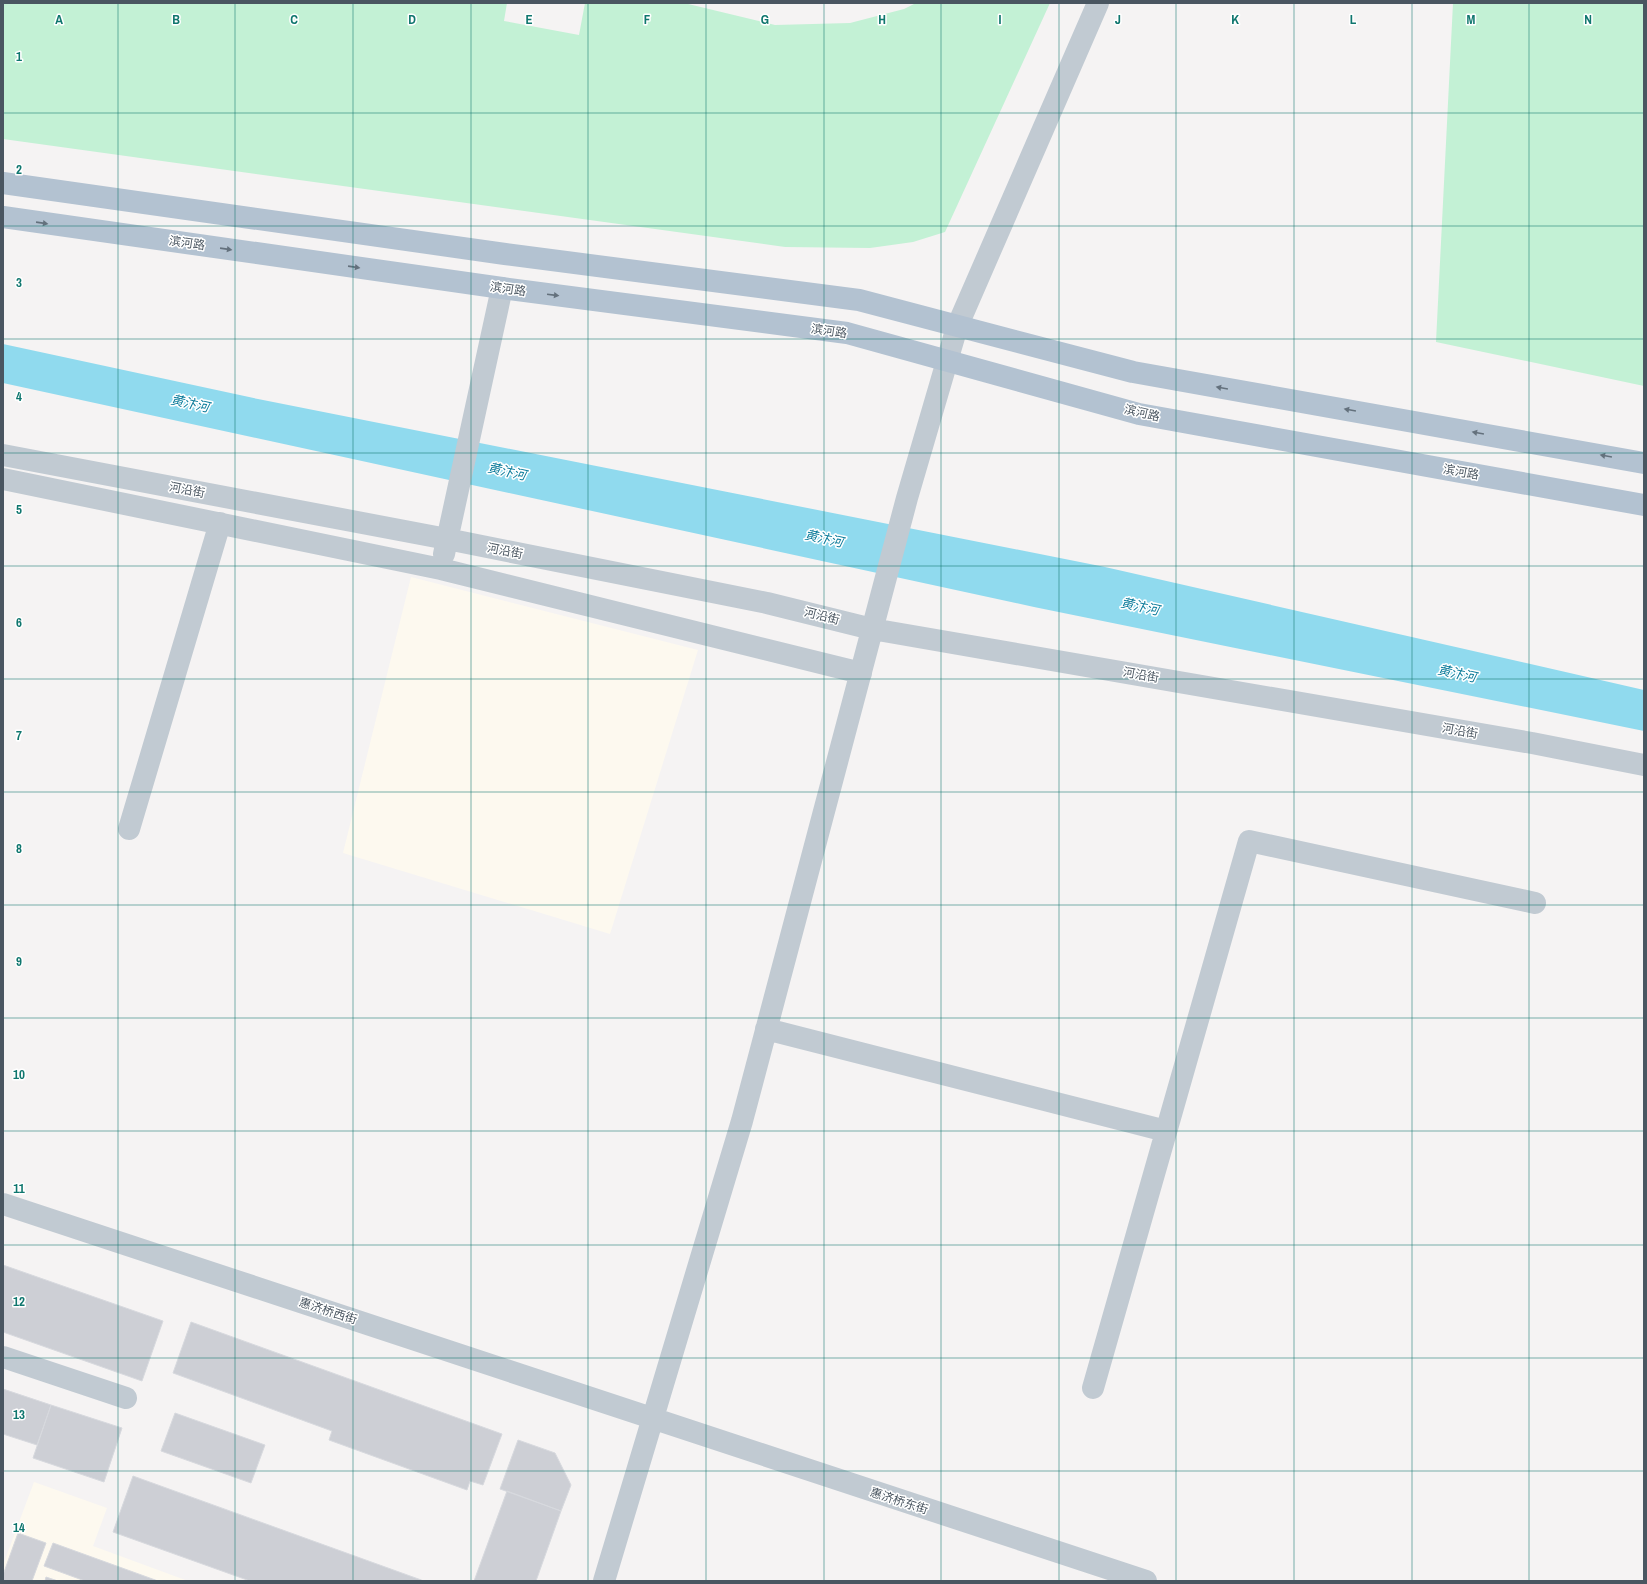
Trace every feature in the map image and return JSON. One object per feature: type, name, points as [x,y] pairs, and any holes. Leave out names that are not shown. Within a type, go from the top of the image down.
[{"type":"main road","points":[[3,183],[506,254],[859,300],[957,327],[1133,372],[1644,463]]},
{"type":"main road","name":"滨河路","points":[[3,217],[502,288],[847,333],[1139,414],[1644,505]]},
{"type":"street","points":[[604,1581],[616,1545],[651,1420],[740,1128],[879,602],[946,360],[957,327],[1098,3]]},
{"type":"street","points":[[441,569],[502,288]]},
{"type":"street","name":"河沿街","points":[[3,455],[447,539],[767,603],[872,629],[1532,743],[1644,765]]},
{"type":"street","points":[[3,479],[441,569],[861,674]]},
{"type":"street","points":[[129,829],[220,524]]},
{"type":"street","points":[[1093,1388],[1250,841],[1535,903]]},
{"type":"street","points":[[766,1029],[1166,1131]]},
{"type":"street","name":"惠济桥西街","points":[[3,1204],[470,1358],[651,1420]]},
{"type":"street","points":[[3,1357],[126,1398]]},
{"type":"street","name":"惠济桥东街","points":[[651,1420],[1146,1581]]},
{"type":"shaded area","points":[[411,577],[698,650],[610,934],[343,853]]},
{"type":"shaded area","points":[[34,1482],[107,1508],[93,1546],[188,1581],[3,1581],[3,1565]]},
{"type":"green space","points":[[3,3],[507,3],[504,21],[579,35],[585,3],[684,3],[775,25],[850,23],[904,9],[916,3],[1050,3],[945,232],[913,242],[870,248],[785,247],[3,139]]},
{"type":"green space","points":[[1453,3],[1644,3],[1644,386],[1436,342]]},
{"type":"water","name":"黄汴河","points":[[3,344],[258,399],[1105,567],[1644,690],[1644,731],[1034,607],[3,383]]},
{"type":"building","points":[[3,1265],[163,1321],[142,1381],[3,1332]]},
{"type":"building","points":[[191,1322],[502,1434],[483,1485],[470,1481],[467,1490],[329,1440],[332,1431],[173,1373]]},
{"type":"building","points":[[3,1389],[51,1405],[37,1445],[3,1434]]},
{"type":"building","points":[[51,1405],[122,1428],[104,1482],[33,1458]]},
{"type":"building","points":[[175,1413],[265,1445],[251,1483],[161,1451]]},
{"type":"building","points":[[518,1440],[555,1453],[571,1485],[561,1511],[500,1489]]},
{"type":"building","points":[[133,1476],[424,1581],[250,1581],[113,1532]]},
{"type":"building","points":[[507,1491],[561,1511],[536,1581],[474,1581]]},
{"type":"building","points":[[18,1533],[46,1543],[32,1581],[3,1581],[3,1575]]},
{"type":"building","points":[[53,1543],[158,1581],[85,1581],[44,1566]]},
{"type":"building","points":[[46,1577],[58,1581],[45,1581]]}]
